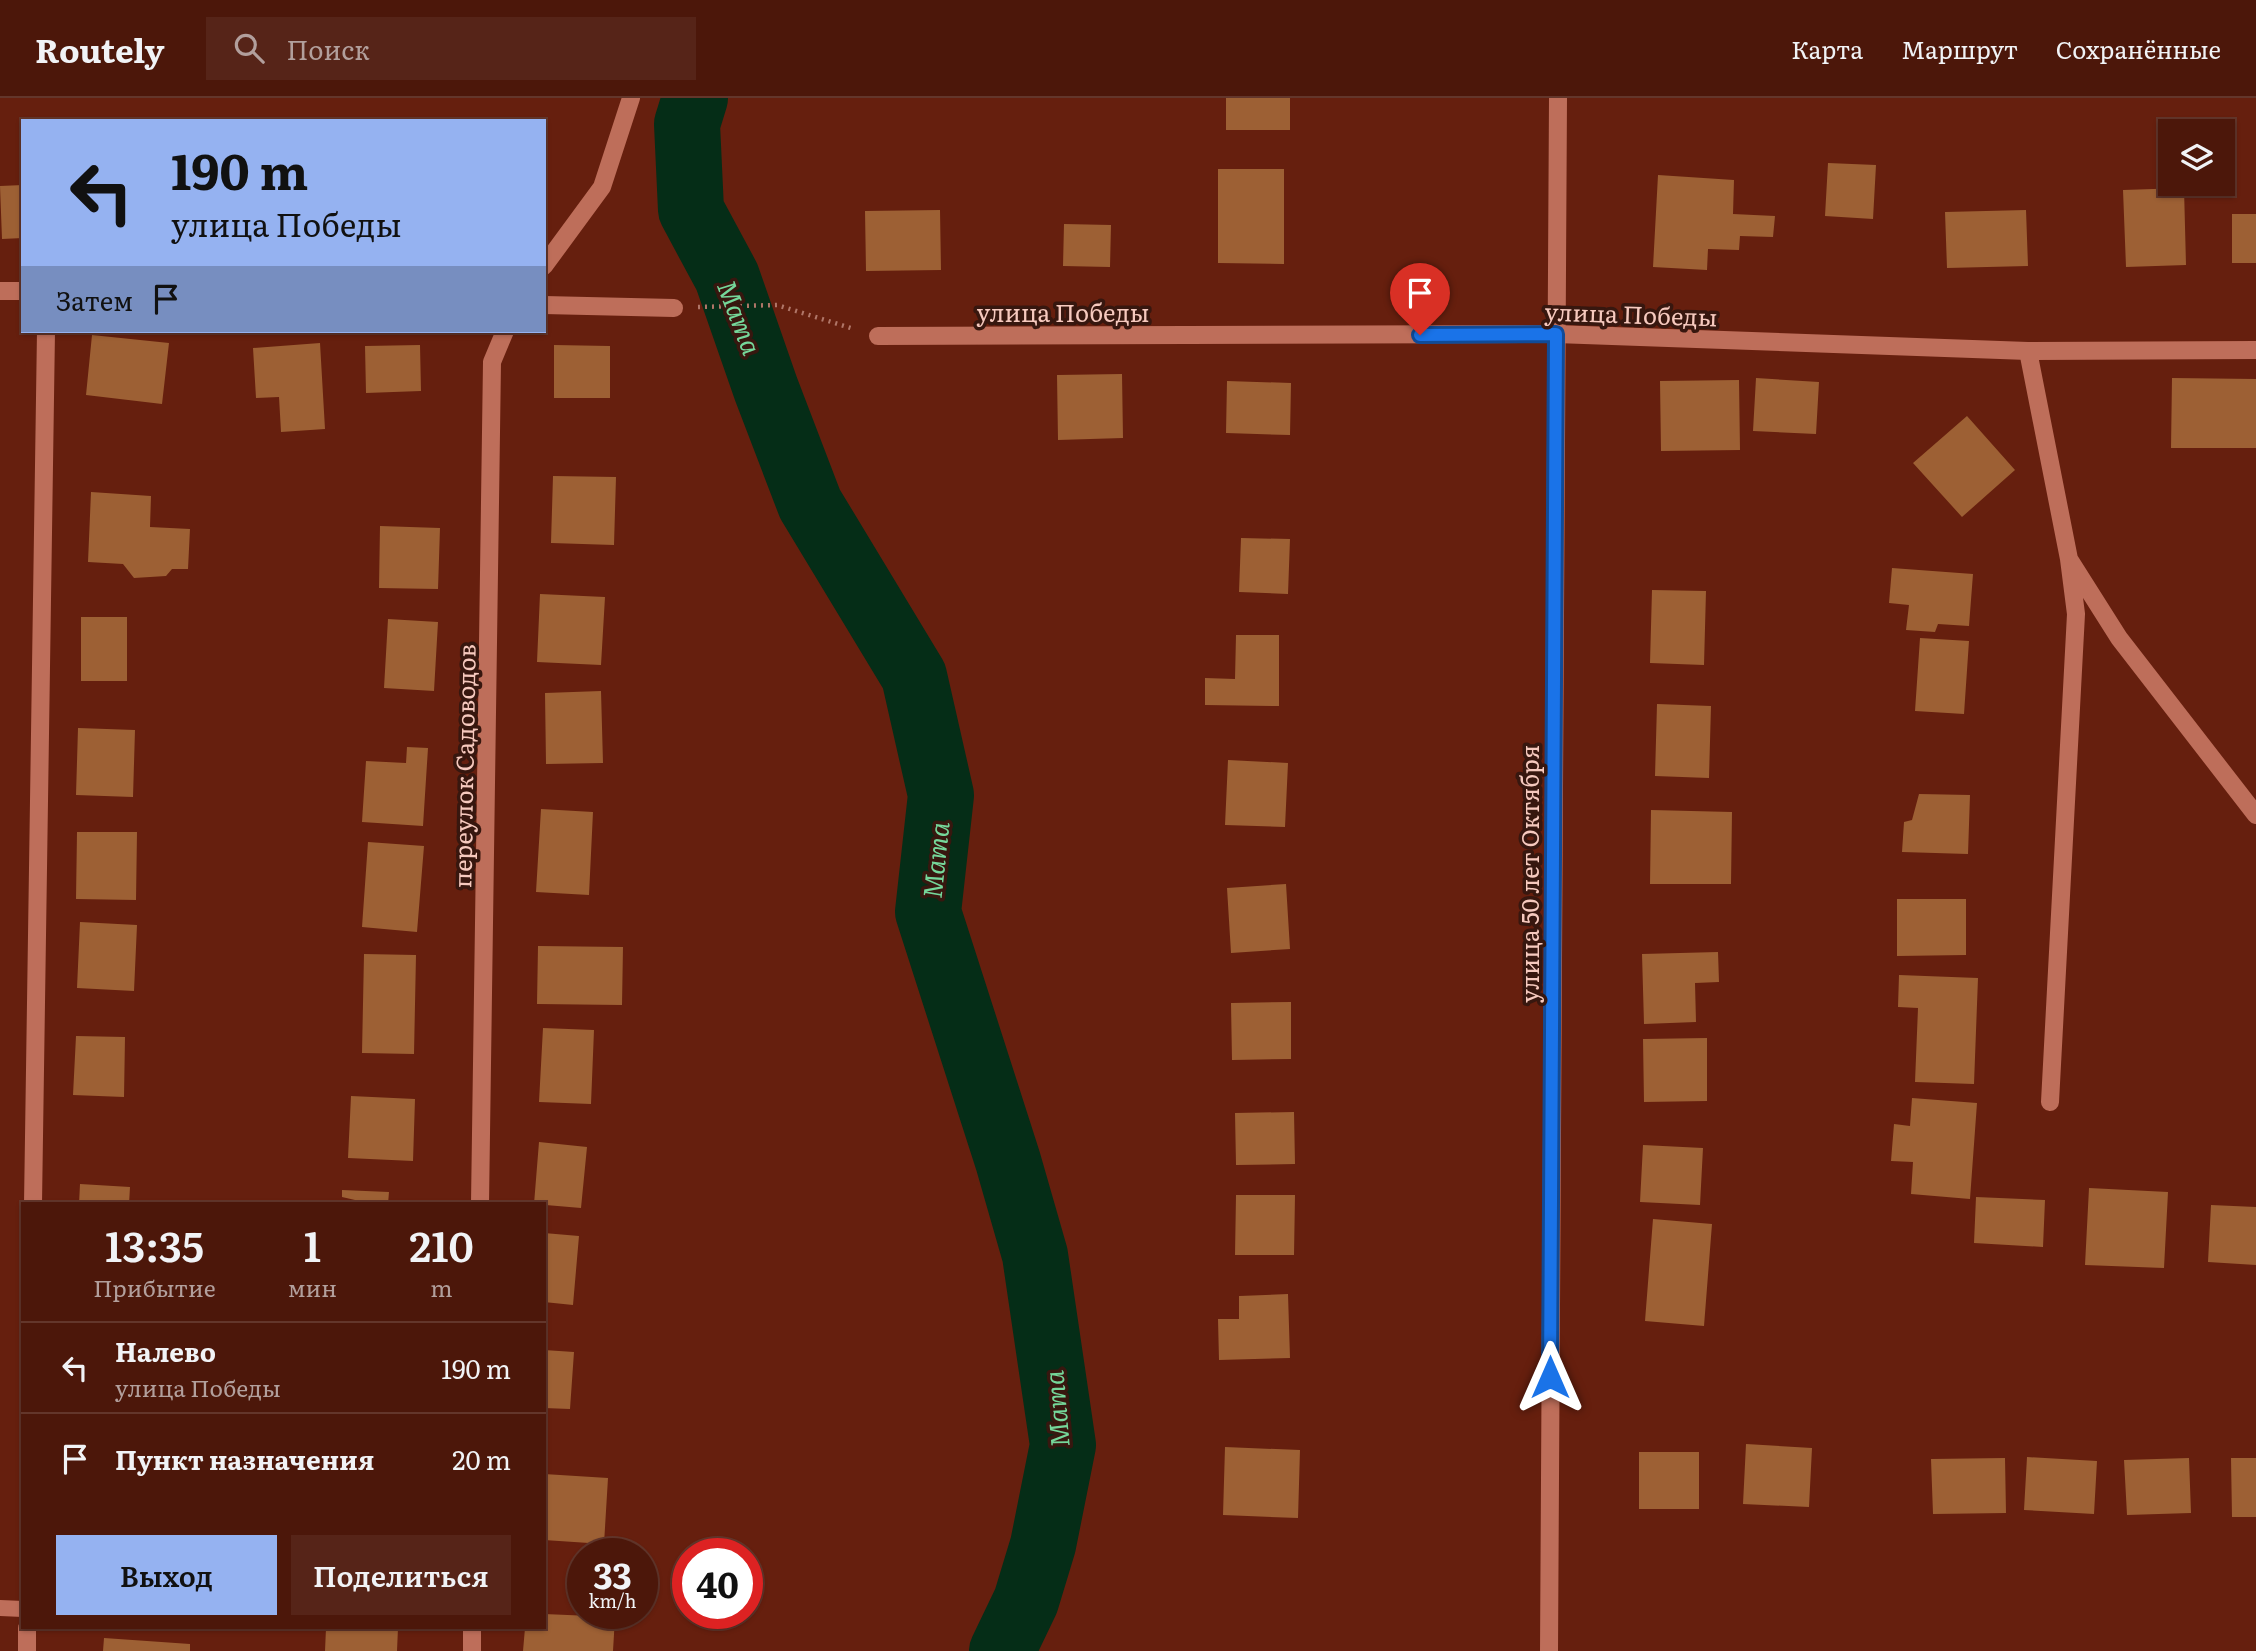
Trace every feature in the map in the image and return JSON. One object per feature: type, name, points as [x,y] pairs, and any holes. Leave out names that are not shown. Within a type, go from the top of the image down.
[{"type":"street","points":[[546,263],[602,187],[631,98]]},
{"type":"street","name":"улица 50 лет Октября","points":[[1549,1651],[1558,98]]},
{"type":"street","points":[[0,291],[21,291]]},
{"type":"street","points":[[546,305],[674,307]]},
{"type":"street","points":[[33,1202],[46,333]]},
{"type":"street","name":"переулок Садоводов","points":[[480,1202],[492,362],[504,333]]},
{"type":"street","name":"улица Победы","points":[[878,336],[1556,334],[2028,351],[2256,350]]},
{"type":"street","points":[[2028,351],[2069,559],[2076,614],[2050,1102]]},
{"type":"street","points":[[2069,559],[2119,638],[2256,816]]},
{"type":"street","points":[[27,1629],[27,1651]]},
{"type":"street","points":[[471,1651],[472,1629]]},
{"type":"lane","points":[[0,1608],[21,1609]]},
{"type":"path","points":[[674,307],[777,306],[878,336]]},
{"type":"building","points":[[1226,98],[1290,98],[1290,130],[1226,130]]},
{"type":"building","points":[[1828,163],[1876,165],[1873,219],[1825,216]]},
{"type":"building","points":[[1218,169],[1284,169],[1284,264],[1218,263]]},
{"type":"building","points":[[1658,175],[1734,180],[1733,214],[1775,216],[1773,237],[1740,236],[1739,250],[1708,249],[1707,270],[1653,267]]},
{"type":"building","points":[[21,185],[21,238],[2,239],[0,186]]},
{"type":"building","points":[[2158,189],[2158,196],[2184,196],[2186,265],[2126,267],[2123,190]]},
{"type":"building","points":[[940,210],[941,270],[866,271],[865,211]]},
{"type":"building","points":[[2026,210],[2028,266],[1947,268],[1945,212]]},
{"type":"building","points":[[2232,214],[2256,214],[2256,263],[2232,263]]},
{"type":"building","points":[[1064,224],[1111,225],[1110,267],[1063,266]]},
{"type":"building","points":[[92,335],[169,343],[162,404],[86,395]]},
{"type":"building","points":[[320,343],[325,429],[281,432],[279,397],[256,398],[253,348]]},
{"type":"building","points":[[420,345],[421,391],[366,393],[365,346]]},
{"type":"building","points":[[554,345],[610,346],[610,398],[554,398]]},
{"type":"building","points":[[1122,374],[1123,438],[1058,440],[1057,375]]},
{"type":"building","points":[[1756,378],[1819,382],[1816,434],[1753,431]]},
{"type":"building","points":[[2172,378],[2256,379],[2256,448],[2171,448]]},
{"type":"building","points":[[1739,380],[1740,450],[1661,451],[1660,381]]},
{"type":"building","points":[[1227,381],[1291,383],[1290,435],[1226,433]]},
{"type":"building","points":[[1967,416],[2015,470],[1962,517],[1913,463]]},
{"type":"building","points":[[553,476],[616,477],[614,545],[551,543]]},
{"type":"building","points":[[91,492],[151,496],[150,527],[190,529],[188,569],[172,569],[166,576],[134,578],[123,564],[88,562]]},
{"type":"building","points":[[380,526],[440,528],[438,589],[379,588]]},
{"type":"building","points":[[1241,538],[1290,539],[1288,594],[1239,592]]},
{"type":"building","points":[[1892,568],[1973,574],[1969,626],[1938,624],[1935,632],[1906,630],[1909,605],[1889,603]]},
{"type":"building","points":[[1652,590],[1706,591],[1704,665],[1650,663]]},
{"type":"building","points":[[540,594],[605,597],[601,665],[537,662]]},
{"type":"building","points":[[81,617],[127,617],[127,681],[81,681]]},
{"type":"building","points":[[388,619],[438,622],[434,691],[384,688]]},
{"type":"building","points":[[1236,635],[1279,635],[1279,706],[1205,705],[1205,678],[1235,679]]},
{"type":"building","points":[[1920,638],[1969,641],[1964,714],[1915,711]]},
{"type":"building","points":[[601,691],[603,763],[546,764],[545,693]]},
{"type":"building","points":[[1657,704],[1711,706],[1709,778],[1655,776]]},
{"type":"building","points":[[78,728],[135,730],[133,797],[76,795]]},
{"type":"building","points":[[407,747],[428,748],[423,826],[362,822],[366,761],[406,763]]},
{"type":"building","points":[[1228,760],[1288,763],[1285,827],[1225,825]]},
{"type":"building","points":[[1919,794],[1970,795],[1968,854],[1902,852],[1904,822],[1912,820]]},
{"type":"building","points":[[541,809],[593,812],[589,895],[536,892]]},
{"type":"building","points":[[1651,810],[1732,812],[1731,884],[1650,884]]},
{"type":"building","points":[[77,832],[137,832],[136,900],[76,899]]},
{"type":"building","points":[[368,842],[424,846],[417,932],[362,927]]},
{"type":"building","points":[[1286,884],[1290,949],[1231,953],[1227,888]]},
{"type":"building","points":[[1897,899],[1966,899],[1966,955],[1897,956]]},
{"type":"building","points":[[80,922],[137,925],[134,991],[77,988]]},
{"type":"building","points":[[538,946],[623,947],[622,1005],[537,1004]]},
{"type":"building","points":[[1718,952],[1719,982],[1695,983],[1696,1022],[1644,1024],[1642,954]]},
{"type":"building","points":[[364,954],[416,955],[414,1054],[362,1053]]},
{"type":"building","points":[[1899,975],[1978,978],[1974,1084],[1915,1082],[1918,1008],[1898,1007]]},
{"type":"building","points":[[1291,1002],[1291,1059],[1232,1060],[1231,1003]]},
{"type":"building","points":[[543,1028],[594,1030],[591,1104],[539,1102]]},
{"type":"building","points":[[76,1036],[125,1037],[124,1097],[73,1095]]},
{"type":"building","points":[[1707,1038],[1707,1101],[1644,1102],[1643,1039]]},
{"type":"building","points":[[351,1096],[415,1099],[413,1161],[348,1158]]},
{"type":"building","points":[[1912,1098],[1977,1103],[1970,1199],[1911,1194],[1913,1162],[1891,1161],[1894,1124],[1910,1126]]},
{"type":"building","points":[[1294,1112],[1295,1164],[1236,1165],[1235,1113]]},
{"type":"building","points":[[539,1142],[587,1147],[581,1208],[534,1202]]},
{"type":"building","points":[[1643,1145],[1703,1148],[1700,1205],[1640,1202]]},
{"type":"building","points":[[80,1184],[130,1187],[129,1202],[79,1202]]},
{"type":"building","points":[[2089,1188],[2168,1192],[2164,1268],[2085,1265]]},
{"type":"building","points":[[342,1190],[389,1192],[388,1202],[355,1202],[342,1197]]},
{"type":"building","points":[[1236,1195],[1295,1195],[1294,1255],[1235,1255]]},
{"type":"building","points":[[1976,1197],[2045,1200],[2043,1247],[1974,1243]]},
{"type":"building","points":[[2211,1205],[2256,1207],[2256,1265],[2208,1262]]},
{"type":"building","points":[[1653,1219],[1712,1224],[1704,1326],[1645,1321]]},
{"type":"building","points":[[546,1233],[579,1236],[573,1305],[546,1302]]},
{"type":"building","points":[[1288,1294],[1290,1358],[1219,1360],[1218,1319],[1239,1319],[1239,1296]]},
{"type":"building","points":[[546,1350],[574,1352],[570,1409],[546,1408]]},
{"type":"building","points":[[1746,1444],[1812,1448],[1809,1507],[1743,1504]]},
{"type":"building","points":[[1225,1447],[1300,1450],[1298,1518],[1223,1515]]},
{"type":"building","points":[[1639,1452],[1699,1452],[1699,1509],[1639,1509]]},
{"type":"building","points":[[2027,1457],[2097,1461],[2094,1514],[2024,1510]]},
{"type":"building","points":[[2005,1458],[2006,1513],[1933,1514],[1931,1459]]},
{"type":"building","points":[[2189,1458],[2191,1513],[2127,1515],[2124,1460]]},
{"type":"building","points":[[2231,1458],[2256,1458],[2256,1517],[2232,1517]]},
{"type":"building","points":[[546,1474],[608,1478],[604,1538],[567,1538],[567,1542],[546,1540]]},
{"type":"building","points":[[546,1614],[567,1615],[567,1629],[614,1629],[613,1651],[523,1651],[525,1629],[546,1629]]},
{"type":"building","points":[[326,1629],[398,1629],[397,1651],[325,1651]]},
{"type":"building","points":[[104,1638],[190,1644],[190,1651],[103,1651]]},
{"type":"waterway","name":"Мата","points":[[695,98],[687,124],[691,210],[727,277],[810,504],[914,676],[941,795],[928,912],[1008,1161],[1035,1255],[1063,1445],[1043,1545],[1026,1601],[1002,1651]]},
{"type":"route","points":[[1420,335],[1556,334],[1550,1377]]}]
